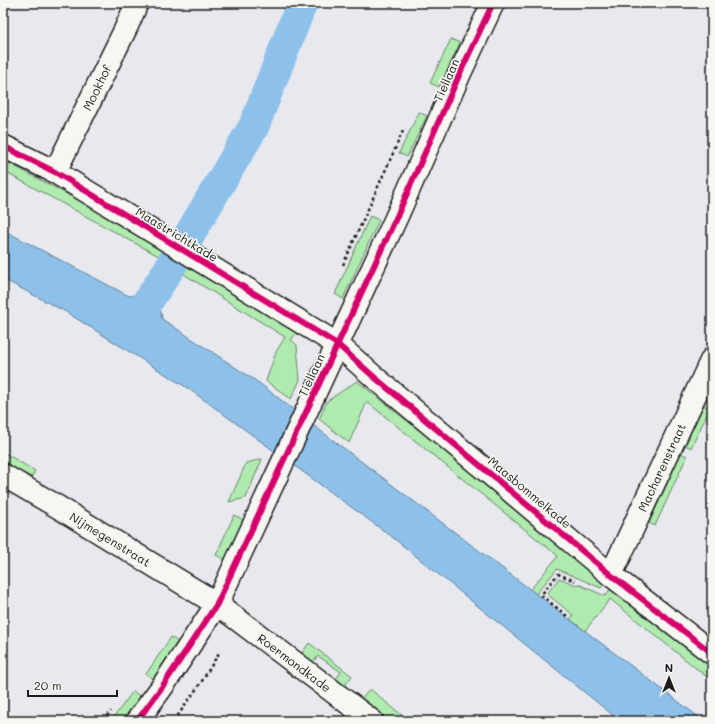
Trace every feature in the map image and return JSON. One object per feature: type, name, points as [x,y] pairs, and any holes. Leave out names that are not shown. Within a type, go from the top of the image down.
[{"type":"street","name":"Mookhof","points":[[55,172],[137,3]]},
{"type":"street","name":"Tiellaan","points":[[137,721],[162,687],[217,604],[397,216],[493,3]]},
{"type":"street","name":"Maastrichtkade","points":[[3,146],[55,172],[338,344]]},
{"type":"street","name":"Maasbommelkade","points":[[338,344],[373,376],[611,575],[712,653]]},
{"type":"street","name":"Macharenstraat","points":[[611,575],[712,359]]},
{"type":"street","name":"Nijmegenstraat","points":[[3,475],[217,604]]},
{"type":"street","name":"Roermondkade","points":[[217,604],[372,721]]},
{"type":"path","points":[[342,267],[406,125]]},
{"type":"path","points":[[567,616],[541,595],[558,574],[577,582]]},
{"type":"path","points":[[174,721],[202,681],[222,648]]},
{"type":"green space","points":[[451,39],[460,43],[439,87],[430,83]]},
{"type":"green space","points":[[419,112],[427,116],[407,157],[399,153]]},
{"type":"green space","points":[[3,160],[89,206],[172,254],[298,331],[291,340],[297,345],[300,380],[291,399],[266,381],[276,352],[285,337],[182,273],[180,276],[161,265],[164,259],[3,171]]},
{"type":"green space","points":[[370,216],[379,220],[343,299],[335,294]]},
{"type":"green space","points":[[357,381],[607,582],[601,588],[557,569],[536,594],[530,590],[558,556],[367,402],[349,443],[319,419],[327,401]]},
{"type":"green space","points":[[703,405],[710,408],[691,448],[685,445]]},
{"type":"green space","points":[[3,452],[35,471],[31,478],[3,461]]},
{"type":"green space","points":[[681,453],[687,456],[655,526],[649,523]]},
{"type":"green space","points":[[262,459],[246,498],[229,502],[246,463]]},
{"type":"green space","points":[[234,515],[244,520],[226,560],[216,555]]},
{"type":"green space","points":[[559,578],[576,585],[578,584],[605,596],[612,587],[712,667],[712,681],[610,599],[585,631],[570,619],[573,615],[547,594]]},
{"type":"green space","points":[[171,637],[178,642],[154,679],[146,674]]},
{"type":"green space","points":[[309,643],[352,676],[342,689],[334,682],[341,672],[318,656],[311,665],[299,657]]},
{"type":"green space","points":[[370,689],[409,721],[384,721],[359,702]]},
{"type":"green space","points":[[133,691],[142,698],[124,721],[111,721]]},
{"type":"water","points":[[3,230],[129,296],[144,293],[159,303],[162,319],[259,383],[704,721],[620,721],[391,536],[189,389],[66,312],[3,279]]},
{"type":"waterway","points":[[133,324],[169,269],[254,126],[302,3]]},
{"type":"cycle path","points":[[137,721],[162,687],[217,604],[397,216],[460,73],[493,3]]},
{"type":"cycle path","points":[[3,146],[55,172],[337,344],[373,376],[611,575],[712,653]]}]
